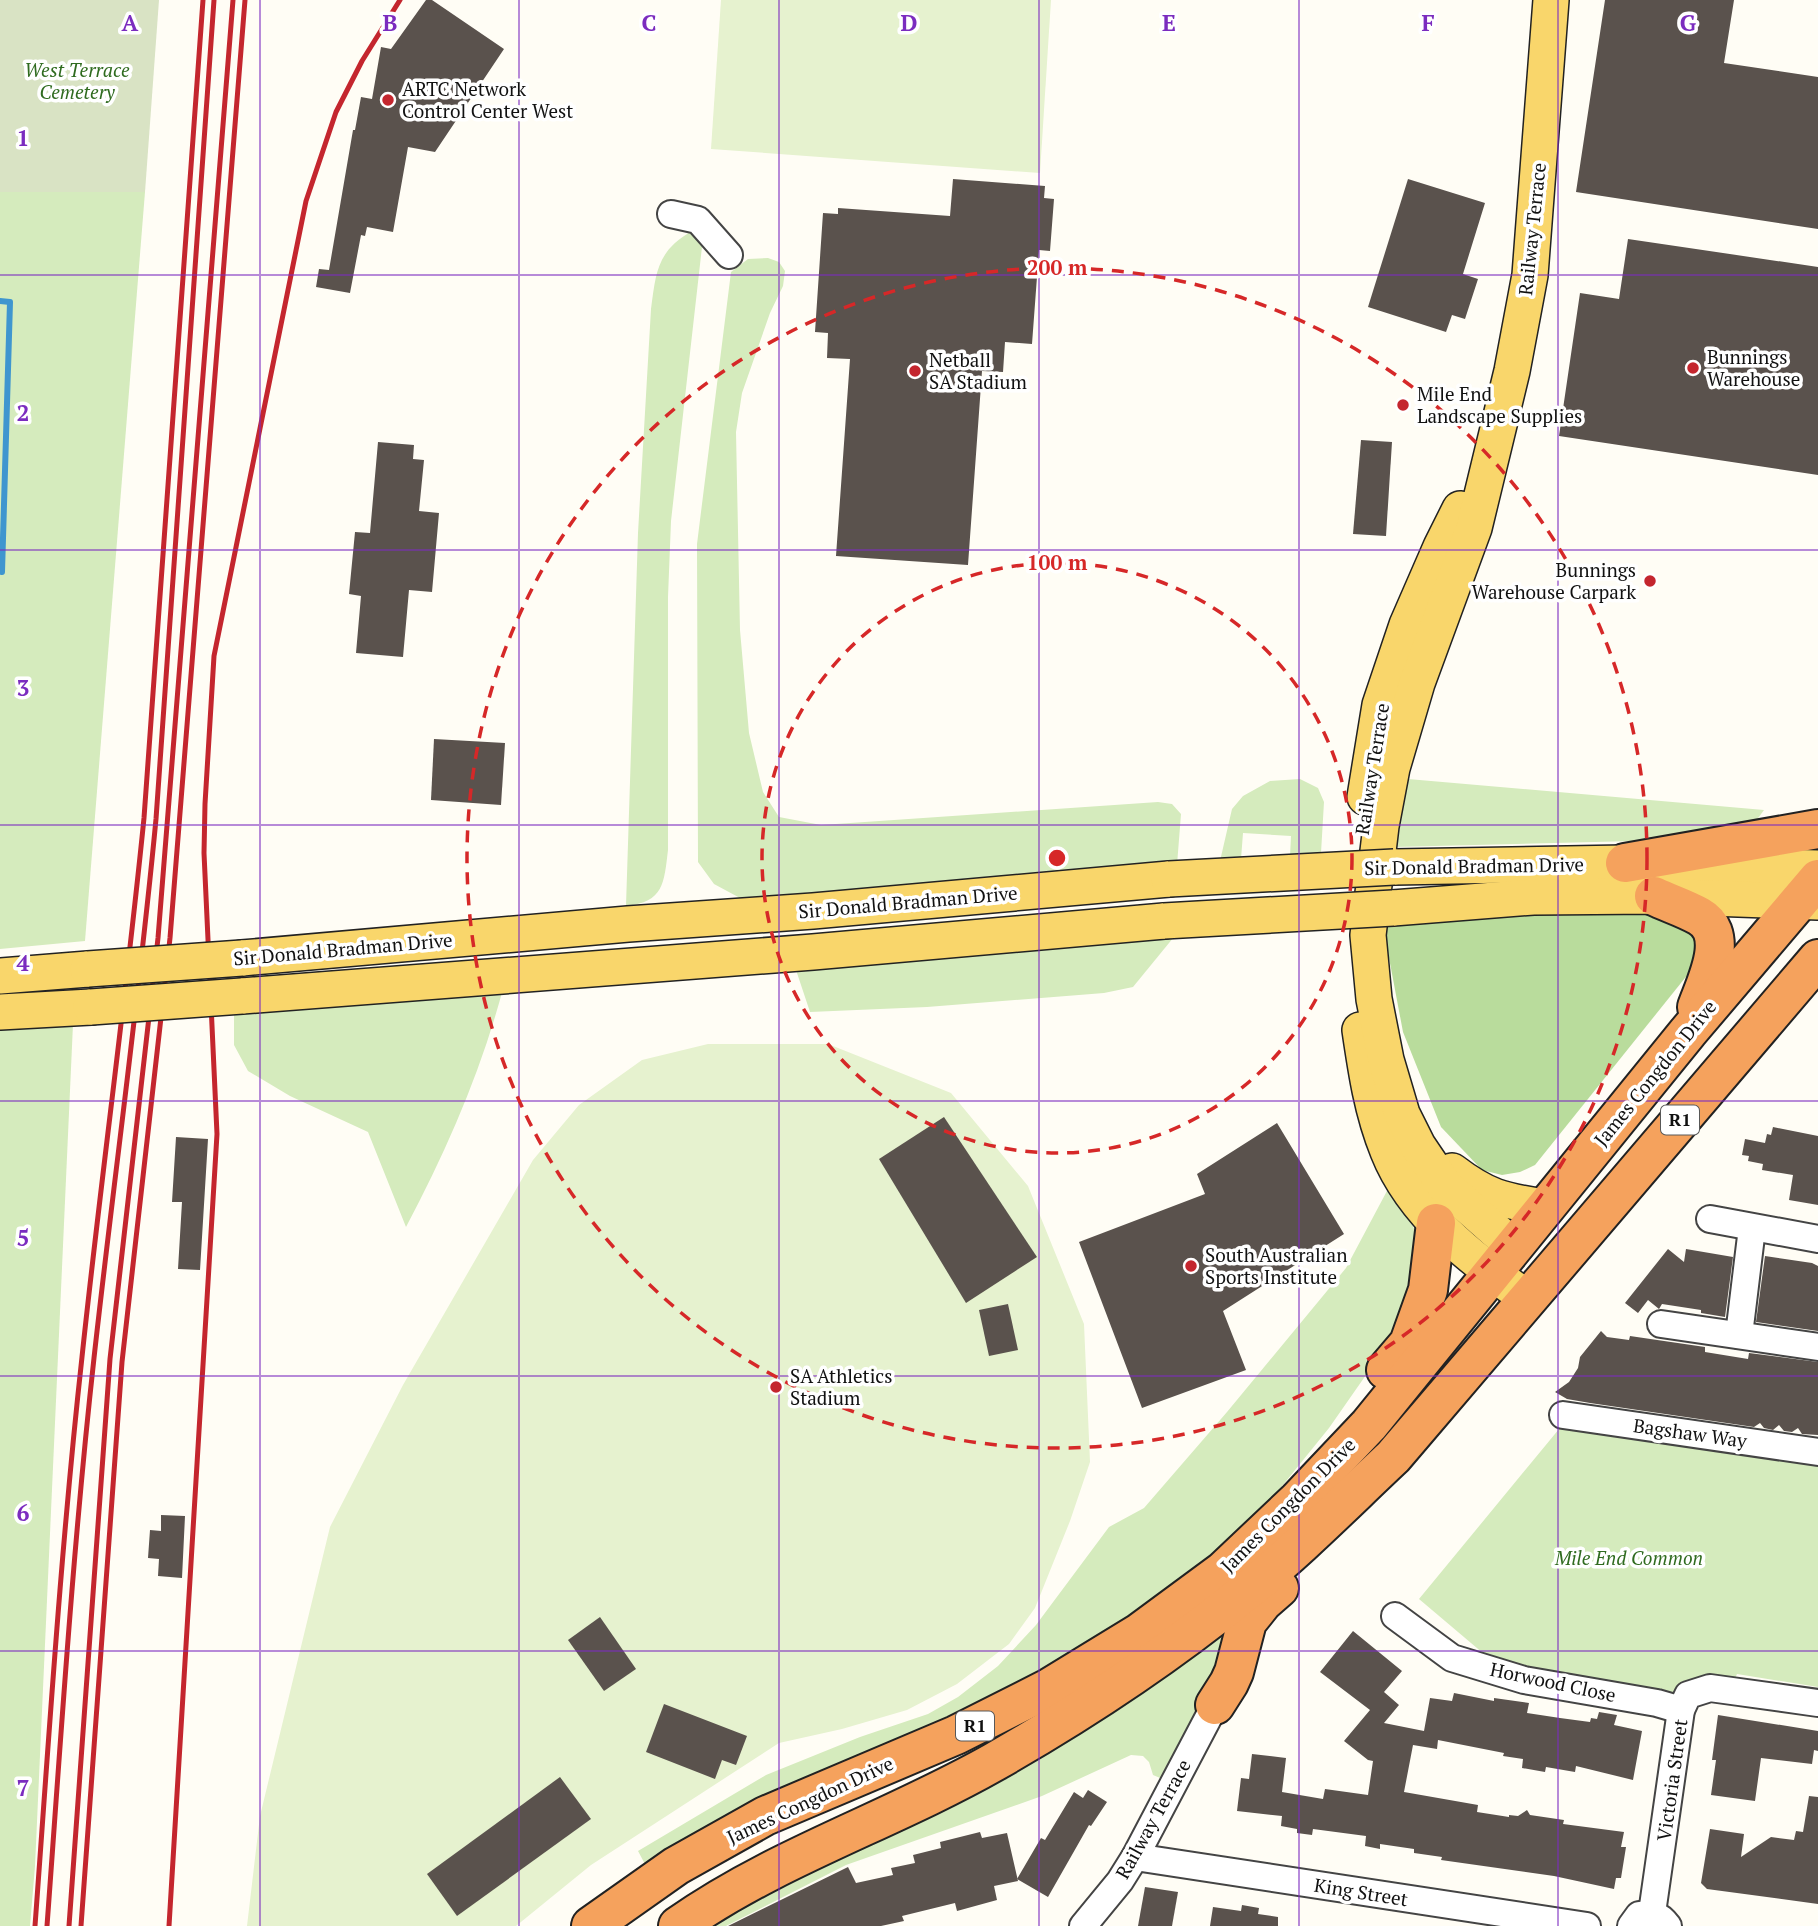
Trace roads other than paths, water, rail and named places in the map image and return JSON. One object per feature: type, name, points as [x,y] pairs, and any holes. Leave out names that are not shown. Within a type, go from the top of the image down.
[{"type":"highway","points":[[1625,863],[1818,829]]},
{"type":"highway","name":"James Congdon Drive","points":[[591,1926],[676,1866],[765,1816],[956,1735],[1049,1688],[1139,1633],[1223,1571],[1369,1425],[1767,936],[1812,894]]},
{"type":"highway","points":[[1654,897],[1702,918],[1713,934],[1715,957],[1688,1032]]},
{"type":"highway","name":"James Congdon Drive","points":[[678,1926],[713,1901],[771,1870],[991,1764],[1079,1712],[1164,1656],[1246,1592],[1320,1527],[1393,1457],[1817,960]]},
{"type":"highway","points":[[1324,1472],[1340,1427],[1409,1343],[1428,1290],[1436,1223]]},
{"type":"highway","points":[[1503,1260],[1536,1288]]},
{"type":"highway","points":[[1215,1705],[1229,1684],[1244,1633],[1254,1613],[1346,1529],[1366,1483]]},
{"type":"main road","name":"Railway Terrace","points":[[1503,1260],[1445,1186],[1418,1146],[1402,1114],[1386,1060],[1374,999],[1368,935],[1381,827],[1392,768],[1421,673],[1474,528],[1493,456],[1530,275],[1551,0]]},
{"type":"main road","name":"Railway Terrace","points":[[1493,456],[1457,514],[1441,547],[1407,625],[1380,705],[1362,823],[1353,934],[1355,992],[1367,1085],[1388,1152],[1408,1188],[1436,1223],[1503,1260]]},
{"type":"main road","name":"Sir Donald Bradman Drive","points":[[0,976],[813,911],[1168,879],[1394,867],[1625,863],[1818,868]]},
{"type":"main road","name":"Sir Donald Bradman Drive","points":[[0,1012],[740,958],[1164,922],[1534,897],[1812,894]]},
{"type":"main road","points":[[1418,1146],[1473,1187],[1507,1202],[1545,1206]]},
{"type":"street","points":[[671,214],[698,220],[729,254]]},
{"type":"street","points":[[1710,1219],[1818,1239]]},
{"type":"street","points":[[1739,1335],[1752,1228]]},
{"type":"street","points":[[1661,1324],[1818,1347]]},
{"type":"street","name":"Bagshaw Way","points":[[1563,1415],[1818,1452]]},
{"type":"street","name":"Horwood Close","points":[[1395,1616],[1452,1658],[1524,1680],[1657,1703],[1682,1710]]},
{"type":"street","name":"Victoria Street","points":[[1650,1922],[1682,1710],[1688,1695],[1710,1688],[1818,1703]]},
{"type":"street","name":"Railway Terrace","points":[[1083,1926],[1120,1881],[1135,1857],[1215,1705]]},
{"type":"street","name":"King Street","points":[[1135,1857],[1587,1926]]},
{"type":"waterway","points":[[0,301],[10,302],[2,572]]},
{"type":"railway","points":[[35,1926],[68,1499],[89,1290],[144,818],[203,0]]},
{"type":"railway","points":[[47,1926],[80,1500],[156,819],[214,0]]},
{"type":"railway","points":[[69,1926],[110,1359],[158,938],[233,0]]},
{"type":"railway","points":[[81,1926],[122,1362],[170,938],[245,0]]},
{"type":"railway","points":[[169,1926],[217,1134],[204,853],[214,656],[306,201],[336,112],[362,61],[400,0]]},
{"type":"place","name":"ARTC Network Control Center West","points":[[388,100]]},
{"type":"place","name":"Bunnings Warehouse","points":[[1693,368]]},
{"type":"place","name":"Netball SA Stadium","points":[[915,371]]},
{"type":"place","name":"Mile End Landscape Supplies","points":[[1403,405]]},
{"type":"place","name":"Bunnings Warehouse Carpark","points":[[1650,581]]},
{"type":"place","name":"South Australian Sports Institute","points":[[1191,1266]]},
{"type":"place","name":"SA Athletics Stadium","points":[[776,1387]]},
{"type":"park label","name":"West Terrace Cemetery","points":[[77,81]]},
{"type":"park label","name":"Mile End Common","points":[[1629,1558]]}]
